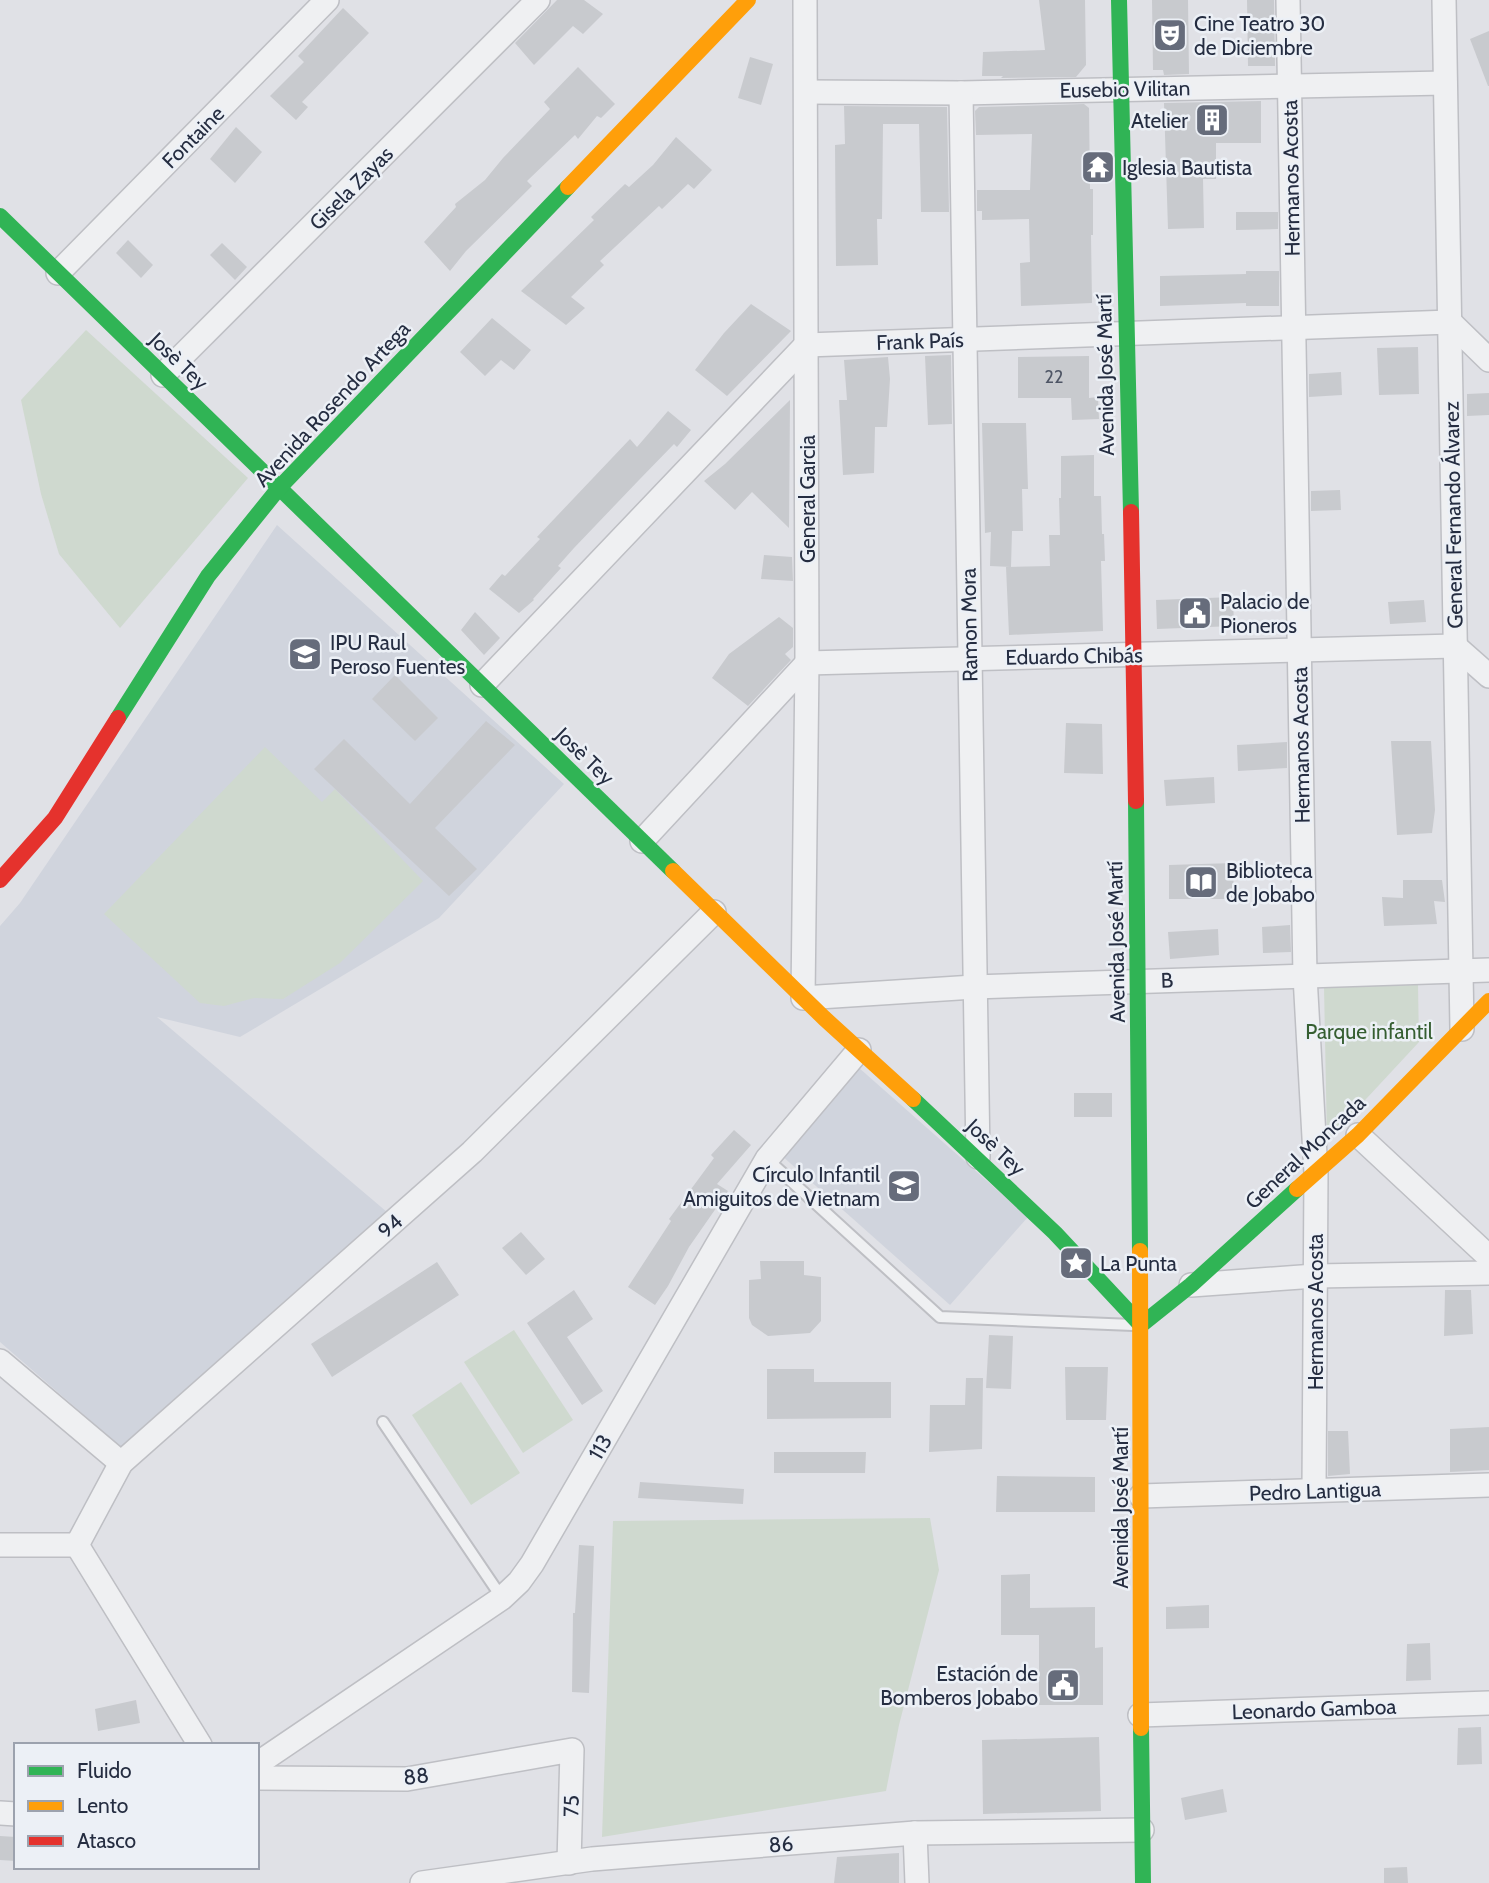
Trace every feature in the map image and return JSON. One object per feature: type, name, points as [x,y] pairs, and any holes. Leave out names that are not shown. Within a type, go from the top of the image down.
[{"type":"main road","name":"Avenida Rosendo Artega","points":[[0,880],[55,818],[208,576],[279,488],[748,0]]},
{"type":"main road","name":"Avenida José Martí","points":[[1119,0],[1139,981],[1153,1283],[1141,1325],[1140,1715],[1143,1883]]},
{"type":"main road","name":"Josè Tey","points":[[0,216],[803,998],[978,1157],[1104,1281],[1141,1325]]},
{"type":"main road","name":"General Moncada","points":[[1141,1325],[1191,1285],[1358,1135],[1489,1001]]},
{"type":"main road","points":[[1104,1281],[1191,1285]]},
{"type":"street","name":"Fontaine","points":[[58,273],[327,0]]},
{"type":"street","name":"Gisela Zayas","points":[[163,375],[538,0]]},
{"type":"street","name":"General Garcia","points":[[803,998],[807,663],[805,0]]},
{"type":"street","name":"Hermanos Acosta","points":[[1288,0],[1305,976],[1316,1173],[1314,1490]]},
{"type":"street","name":"General Fernando Álvarez","points":[[1444,0],[1462,1029]]},
{"type":"street","name":"Eusebio Vilitan","points":[[806,92],[961,93],[1445,83]]},
{"type":"street","name":"Ramon Mora","points":[[961,93],[978,1157]]},
{"type":"street","name":"Frank País","points":[[806,345],[1450,322]]},
{"type":"street","points":[[1450,322],[1489,360]]},
{"type":"street","points":[[482,685],[806,345]]},
{"type":"street","points":[[1455,646],[1489,676]]},
{"type":"street","name":"Eduardo Chibás","points":[[807,663],[1455,646]]},
{"type":"street","points":[[642,841],[807,663]]},
{"type":"street","name":"94","points":[[77,1545],[121,1464],[472,1152],[714,912]]},
{"type":"street","name":"B","points":[[803,998],[974,987],[1489,970]]},
{"type":"street","name":"113","points":[[259,1763],[502,1598],[519,1582],[532,1564],[767,1159],[859,1050]]},
{"type":"street","points":[[1358,1135],[1489,1257]]},
{"type":"street","points":[[1191,1285],[1315,1276],[1489,1273]]},
{"type":"street","points":[[0,1361],[121,1464]]},
{"type":"street","name":"Pedro Lantigua","points":[[1141,1496],[1489,1485]]},
{"type":"street","points":[[0,1545],[77,1545],[199,1743]]},
{"type":"street","name":"Leonardo Gamboa","points":[[1140,1715],[1489,1703]]},
{"type":"street","name":"88","points":[[259,1777],[407,1779],[572,1750]]},
{"type":"street","name":"75","points":[[569,1863],[572,1750]]},
{"type":"street","name":"86","points":[[422,1883],[569,1863],[915,1833],[1142,1830]]},
{"type":"street","points":[[915,1833],[917,1883]]},
{"type":"lane","points":[[767,1159],[940,1317],[1141,1325]]},
{"type":"lane","points":[[383,1422],[502,1598]]},
{"type":"shaded area","points":[[277,525],[564,784],[439,918],[240,1037],[157,1017],[387,1212],[122,1448],[0,1342],[0,926],[20,903]]},
{"type":"shaded area","name":"Círculo Infantil Amiguitos de Vietnam","points":[[858,1067],[1028,1217],[950,1305],[781,1155]]},
{"type":"green space","points":[[86,330],[248,478],[120,628],[59,554],[41,494],[21,400]]},
{"type":"green space","points":[[265,747],[322,802],[335,789],[423,881],[340,963],[283,999],[254,998],[224,1006],[200,1003],[104,914]]},
{"type":"green space","name":"Parque infantil","points":[[1418,985],[1419,1042],[1327,1141],[1324,987]]},
{"type":"green space","points":[[514,1330],[573,1420],[523,1453],[464,1362]]},
{"type":"green space","points":[[461,1382],[520,1473],[471,1505],[412,1415]]},
{"type":"green space","points":[[930,1518],[939,1570],[899,1725],[886,1791],[602,1837],[613,1521]]},
{"type":"building","points":[[557,0],[584,0],[603,14],[583,34],[573,26],[534,65],[515,43]]},
{"type":"building","points":[[1039,0],[1085,0],[1086,65],[1076,77],[982,76],[983,52],[1045,50]]},
{"type":"building","name":"Cine Teatro 30 de Diciembre","points":[[1152,0],[1188,0],[1189,74],[1164,75],[1163,70],[1153,70]]},
{"type":"building","points":[[1247,0],[1274,0],[1275,66],[1248,66]]},
{"type":"building","points":[[343,8],[369,33],[302,102],[308,107],[296,120],[270,96],[304,62],[298,56]]},
{"type":"building","points":[[1489,31],[1489,86],[1488,86],[1470,39]]},
{"type":"building","points":[[750,57],[773,64],[761,105],[738,98]]},
{"type":"building","points":[[578,67],[615,104],[601,118],[597,116],[578,139],[575,135],[527,181],[532,186],[466,251],[450,271],[424,242],[456,207],[455,204],[485,180],[550,109],[544,102]]},
{"type":"building","points":[[1261,101],[1261,143],[1216,143],[1216,179],[1203,179],[1204,228],[1168,229],[1164,103]]},
{"type":"building","points":[[1084,104],[1089,108],[1090,189],[1093,189],[1092,303],[1021,306],[1020,263],[1030,262],[1029,219],[982,220],[982,211],[977,211],[977,190],[1030,190],[1032,134],[976,135],[975,111],[979,107]]},
{"type":"building","points":[[844,106],[947,107],[949,212],[921,212],[919,124],[883,124],[882,219],[877,219],[878,265],[836,266],[835,145],[845,144]]},
{"type":"building","points":[[236,127],[262,152],[235,183],[210,159]]},
{"type":"building","points":[[676,137],[712,170],[694,189],[688,184],[662,209],[659,206],[600,261],[604,265],[571,297],[585,308],[566,325],[521,291],[594,220],[591,217],[625,184],[629,187],[653,165]]},
{"type":"building","points":[[1236,212],[1278,212],[1278,229],[1236,230]]},
{"type":"building","points":[[128,240],[153,265],[141,278],[116,253]]},
{"type":"building","points":[[222,243],[247,267],[235,280],[210,255]]},
{"type":"building","points":[[1246,271],[1279,271],[1279,306],[1246,306],[1246,303],[1160,306],[1160,276],[1246,274]]},
{"type":"building","points":[[751,304],[791,331],[727,396],[695,370]]},
{"type":"building","points":[[492,318],[531,350],[514,370],[501,360],[485,376],[460,352]]},
{"type":"building","points":[[1418,347],[1419,394],[1379,395],[1377,348]]},
{"type":"building","points":[[951,355],[952,424],[928,425],[925,356]]},
{"type":"building","points":[[1089,356],[1089,398],[1098,397],[1099,419],[1072,420],[1071,398],[1018,398],[1018,357]]},
{"type":"building","points":[[888,357],[890,379],[887,427],[875,427],[874,473],[843,475],[839,400],[847,400],[844,360]]},
{"type":"building","points":[[1341,372],[1342,395],[1309,397],[1309,374]]},
{"type":"building","points":[[1489,393],[1489,415],[1467,416],[1467,394]]},
{"type":"building","points":[[790,400],[789,528],[752,492],[735,510],[704,481]]},
{"type":"building","points":[[668,411],[691,430],[677,447],[674,444],[574,548],[534,600],[519,613],[489,589],[540,539],[537,537],[630,439],[637,447]]},
{"type":"building","points":[[982,423],[1026,423],[1028,489],[1022,489],[1023,531],[1012,531],[1011,567],[990,566],[991,532],[985,533]]},
{"type":"building","points":[[1094,455],[1094,496],[1101,496],[1104,534],[1105,561],[1101,561],[1103,631],[1009,635],[1006,567],[1050,566],[1049,535],[1060,535],[1061,456]]},
{"type":"building","points":[[1340,490],[1341,510],[1311,511],[1311,491]]},
{"type":"building","points":[[764,555],[792,557],[793,581],[761,579]]},
{"type":"building","name":"Palacio de Pioneros","points":[[1233,597],[1234,626],[1157,629],[1156,600]]},
{"type":"building","points":[[1424,600],[1426,622],[1390,624],[1388,602]]},
{"type":"building","points":[[475,612],[500,638],[484,655],[461,630]]},
{"type":"building","points":[[779,617],[793,628],[793,647],[785,654],[791,660],[748,706],[712,678],[729,654]]},
{"type":"building","points":[[395,675],[438,718],[415,741],[372,699]]},
{"type":"building","points":[[486,721],[515,745],[435,828],[477,869],[449,896],[314,769],[344,739],[410,804]]},
{"type":"building","points":[[1066,723],[1102,724],[1103,774],[1064,773]]},
{"type":"building","points":[[1391,741],[1431,741],[1435,810],[1432,833],[1397,835]]},
{"type":"building","points":[[1287,742],[1287,768],[1238,771],[1237,745]]},
{"type":"building","points":[[1214,777],[1215,803],[1166,806],[1164,780]]},
{"type":"building","name":"Biblioteca de Jobabo","points":[[1234,863],[1233,899],[1169,899],[1169,865]]},
{"type":"building","points":[[1403,880],[1442,880],[1445,902],[1434,901],[1437,924],[1384,926],[1382,897],[1403,898]]},
{"type":"building","points":[[1290,925],[1291,952],[1263,953],[1262,927]]},
{"type":"building","points":[[1218,929],[1219,955],[1170,959],[1168,932]]},
{"type":"building","points":[[1074,1093],[1112,1093],[1112,1117],[1074,1117]]},
{"type":"building","points":[[734,1130],[751,1145],[717,1184],[728,1191],[689,1247],[655,1305],[628,1287],[671,1221],[669,1219],[714,1158],[711,1155]]},
{"type":"building","points":[[521,1232],[545,1259],[526,1275],[502,1248]]},
{"type":"building","points":[[760,1261],[804,1261],[804,1275],[821,1277],[821,1321],[810,1333],[768,1336],[752,1325],[749,1318],[749,1280],[761,1279]]},
{"type":"building","points":[[437,1262],[459,1295],[332,1377],[311,1344]]},
{"type":"building","points":[[574,1290],[593,1319],[567,1337],[603,1391],[582,1405],[527,1323]]},
{"type":"building","points":[[1445,1290],[1471,1290],[1473,1334],[1444,1336]]},
{"type":"building","points":[[989,1335],[1013,1336],[1011,1389],[986,1388]]},
{"type":"building","points":[[1065,1367],[1108,1367],[1106,1420],[1066,1420]]},
{"type":"building","points":[[767,1369],[814,1369],[814,1382],[891,1382],[891,1418],[767,1419]]},
{"type":"building","points":[[966,1378],[983,1378],[982,1449],[929,1452],[930,1405],[965,1405]]},
{"type":"building","points":[[1489,1427],[1489,1470],[1450,1472],[1450,1429]]},
{"type":"building","points":[[1328,1431],[1348,1431],[1350,1474],[1328,1476]]},
{"type":"building","points":[[774,1452],[866,1452],[865,1473],[774,1473]]},
{"type":"building","points":[[997,1476],[1095,1477],[1095,1512],[996,1512]]},
{"type":"building","points":[[640,1482],[744,1489],[743,1504],[638,1498]]},
{"type":"building","points":[[579,1545],[594,1546],[589,1693],[572,1692],[573,1613]]},
{"type":"building","points":[[1030,1574],[1030,1608],[1095,1607],[1095,1648],[1103,1647],[1103,1705],[1039,1705],[1039,1635],[1001,1635],[1001,1575]]},
{"type":"building","points":[[1209,1605],[1209,1628],[1166,1629],[1166,1607]]},
{"type":"building","points":[[1430,1643],[1431,1680],[1406,1681],[1407,1644]]},
{"type":"building","points":[[136,1700],[140,1723],[98,1731],[95,1709]]},
{"type":"building","points":[[1481,1727],[1482,1764],[1457,1765],[1458,1728]]},
{"type":"building","points":[[1099,1737],[1101,1811],[983,1814],[982,1740]]},
{"type":"building","points":[[1223,1789],[1227,1812],[1185,1820],[1181,1798]]},
{"type":"building","points":[[0,1836],[14,1837],[14,1861],[0,1860]]},
{"type":"building","points":[[899,1853],[899,1883],[834,1883],[837,1857]]},
{"type":"building","points":[[1407,1867],[1408,1883],[1384,1883],[1384,1868]]},
{"type":"traffic: fast","points":[[1119,0],[1131,512]]},
{"type":"traffic: fast","points":[[118,718],[208,576],[279,488],[568,187]]},
{"type":"traffic: fast","points":[[0,216],[673,871]]},
{"type":"traffic: fast","points":[[1136,801],[1140,1251]]},
{"type":"traffic: fast","points":[[913,1099],[1055,1233],[1141,1325],[1191,1285],[1297,1189]]},
{"type":"traffic: fast","points":[[1141,1728],[1143,1883]]},
{"type":"traffic: slow","points":[[568,187],[748,0]]},
{"type":"traffic: slow","points":[[673,871],[824,1018],[913,1099]]},
{"type":"traffic: slow","points":[[1297,1189],[1358,1135],[1489,1001]]},
{"type":"traffic: slow","points":[[1140,1251],[1141,1728]]},
{"type":"traffic: jam","points":[[1131,512],[1136,801]]},
{"type":"traffic: jam","points":[[0,880],[55,818],[118,718]]},
{"type":"place","name":"Cine Teatro 30 de Diciembre","points":[[1170,35]]},
{"type":"place","name":"Atelier","points":[[1212,120]]},
{"type":"place","name":"Iglesia Bautista","points":[[1098,167]]},
{"type":"place","name":"Palacio de Pioneros","points":[[1195,613]]},
{"type":"place","name":"IPU Raul Peroso Fuentes","points":[[305,654]]},
{"type":"place","name":"Biblioteca de Jobabo","points":[[1201,882]]},
{"type":"place","name":"Círculo Infantil Amiguitos de Vietnam","points":[[904,1186]]},
{"type":"place","name":"La Punta","points":[[1076,1263]]},
{"type":"place","name":"Estación de Bomberos Jobabo","points":[[1063,1685]]}]
